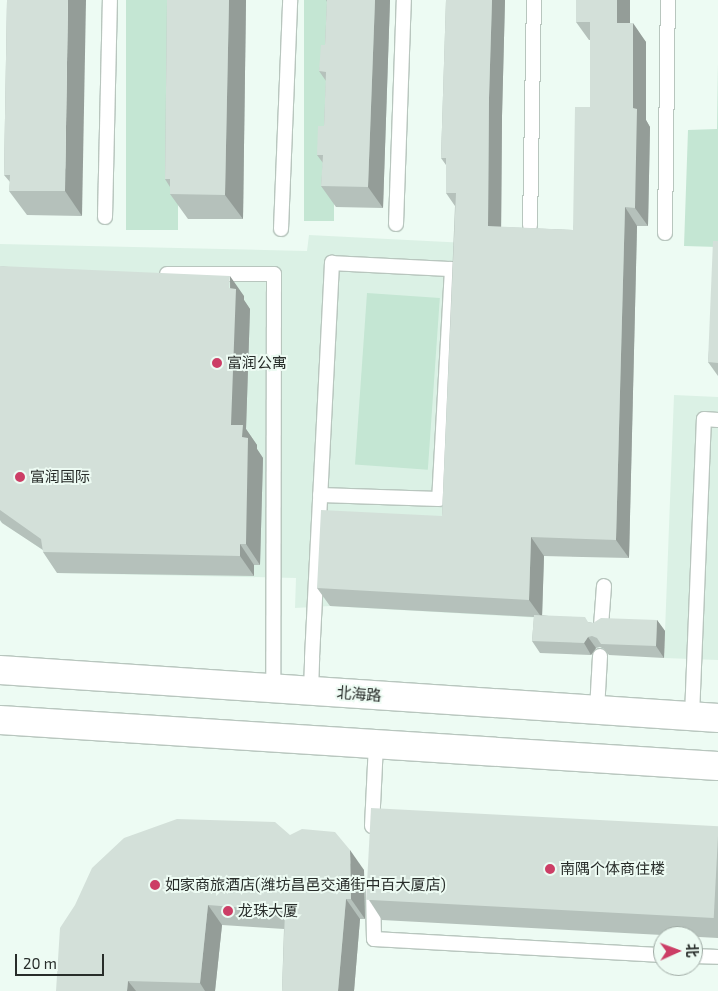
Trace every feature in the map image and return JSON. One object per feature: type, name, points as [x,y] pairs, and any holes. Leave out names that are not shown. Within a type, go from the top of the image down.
[{"type":"main road","name":"北海路","points":[[1,669],[705,717]]},
{"type":"main road","points":[[3,723],[718,766]]},
{"type":"lane","points":[[105,218],[110,0]]},
{"type":"lane","points":[[282,229],[290,0]]},
{"type":"lane","points":[[396,224],[404,0]]},
{"type":"lane","points":[[530,225],[534,0]]},
{"type":"lane","points":[[665,233],[668,0]]},
{"type":"lane","points":[[311,691],[320,494],[332,263],[452,268],[439,499],[320,494]]},
{"type":"lane","points":[[157,274],[274,274],[273,688]]},
{"type":"lane","points":[[705,717],[704,420],[718,420]]},
{"type":"lane","points":[[601,626],[604,586]]},
{"type":"lane","points":[[597,710],[600,656]]},
{"type":"lane","points":[[372,842],[376,744]]},
{"type":"lane","points":[[373,872],[374,939],[653,953]]},
{"type":"lane","points":[[703,956],[718,957]]},
{"type":"shaded area","points":[[126,0],[178,0],[178,230],[126,230]]},
{"type":"shaded area","points":[[304,0],[334,0],[334,221],[304,221]]},
{"type":"shaded area","points":[[718,63],[718,247],[684,246],[688,130],[717,129]]},
{"type":"shaded area","points":[[309,235],[467,243],[542,618],[330,606],[295,608],[296,578],[57,573],[56,559],[0,521],[0,244],[307,251]]},
{"type":"shaded area","points":[[367,293],[440,298],[428,470],[355,465]]},
{"type":"shaded area","points":[[674,395],[718,397],[718,660],[664,658]]},
{"type":"building","points":[[7,0],[68,0],[65,191],[9,191],[10,175],[4,175]]},
{"type":"building","points":[[167,0],[229,0],[225,195],[170,194],[170,179],[165,179]]},
{"type":"building","points":[[327,0],[375,0],[368,187],[321,186],[323,155],[317,155],[318,126],[324,126],[326,72],[319,71],[321,45],[325,45]]},
{"type":"building","points":[[446,0],[492,0],[488,226],[573,230],[575,107],[590,107],[590,22],[576,22],[576,0],[617,0],[617,23],[633,23],[633,108],[637,109],[635,208],[625,207],[616,540],[531,537],[529,600],[317,588],[321,510],[442,516],[456,193],[446,193],[446,158],[441,158]]},
{"type":"building","points":[[713,241],[718,241],[718,363],[708,362]]},
{"type":"building","name":"富润国际","points":[[0,266],[230,276],[229,288],[236,289],[231,425],[243,425],[242,437],[248,438],[246,544],[240,544],[240,556],[43,552],[41,539],[0,510]]},
{"type":"building","points":[[534,615],[585,617],[588,622],[593,623],[601,618],[657,620],[656,646],[601,644],[597,638],[592,636],[588,637],[584,643],[532,641]]},
{"type":"building","name":"南隅个体商住楼","points":[[371,808],[718,826],[714,918],[366,900]]},
{"type":"building","name":"龙珠大厦","points":[[177,819],[275,822],[290,835],[302,829],[335,832],[350,850],[351,899],[346,899],[338,991],[282,991],[285,911],[208,905],[200,983],[128,981],[127,991],[56,991],[60,928],[75,905],[92,868],[124,838]]},
{"type":"place","name":"富润公寓","points":[[217,363]]},
{"type":"place","name":"富润国际","points":[[20,477]]},
{"type":"place","name":"南隅个体商住楼","points":[[550,869]]},
{"type":"place","name":"如家商旅酒店(潍坊昌邑交通街中百大厦店)","points":[[155,885]]},
{"type":"place","name":"龙珠大厦","points":[[228,911]]}]
